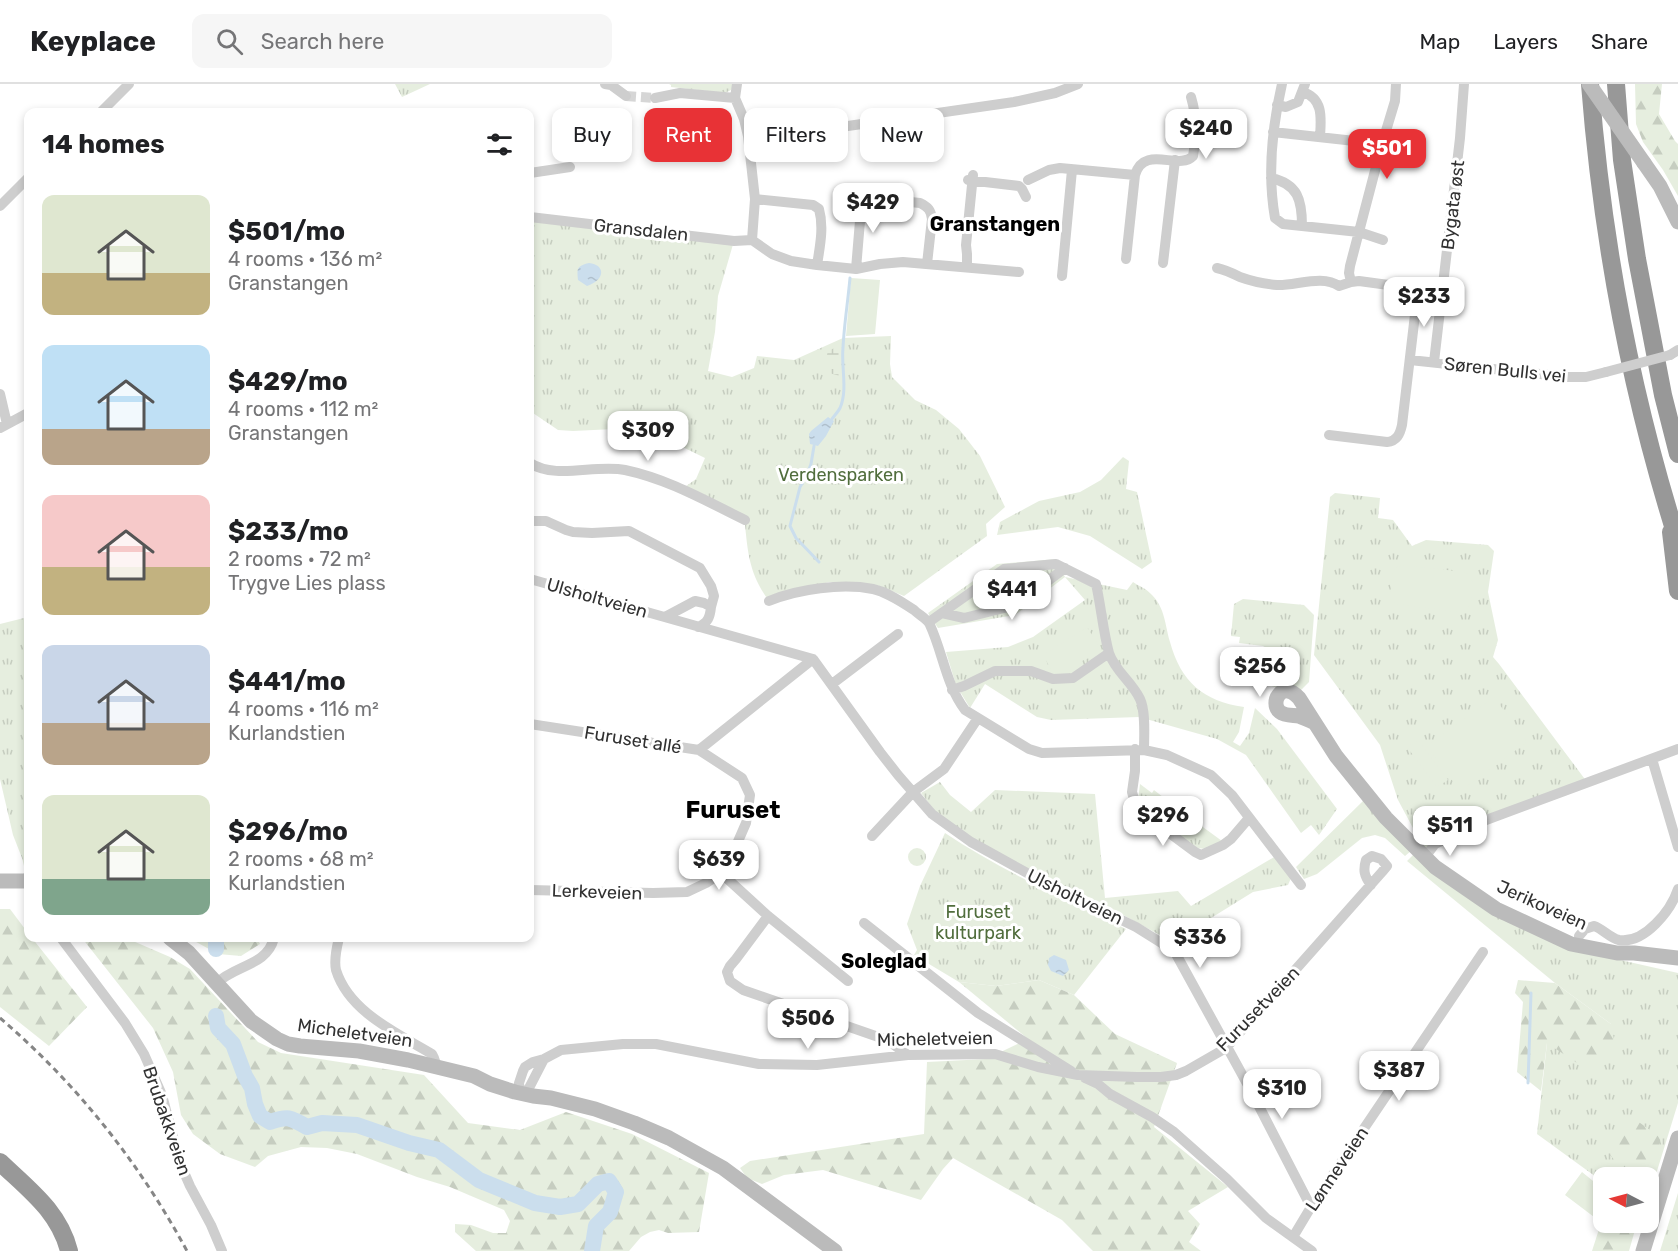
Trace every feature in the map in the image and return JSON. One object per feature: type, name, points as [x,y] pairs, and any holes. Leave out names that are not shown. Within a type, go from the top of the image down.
[{"type":"highway","points":[[1590,84],[1600,184],[1613,273],[1634,377],[1678,542]]},
{"type":"highway","points":[[1616,84],[1620,141],[1640,280],[1663,395],[1678,454]]},
{"type":"highway","points":[[1663,395],[1678,419]]},
{"type":"highway","points":[[1669,515],[1678,591]]},
{"type":"highway","points":[[0,1162],[18,1181],[31,1189],[46,1206],[58,1223],[69,1251]]},
{"type":"main road","points":[[1590,84],[1660,186],[1678,222]]},
{"type":"main road","name":"Jerikoveien","points":[[1313,722],[1336,756],[1386,818],[1435,867],[1496,909],[1572,944],[1617,953],[1678,958]]},
{"type":"main road","points":[[0,873],[24,874]]},
{"type":"main road","points":[[0,881],[24,881]]},
{"type":"main road","name":"Micheletveien","points":[[175,942],[189,953],[251,1021],[267,1034],[288,1044],[374,1053],[474,1076],[492,1076],[551,1098],[595,1109],[634,1123],[688,1148],[735,1177],[835,1251]]},
{"type":"main road","name":"Jerikoveien","points":[[1617,953],[1633,960],[1678,969]]},
{"type":"main road","points":[[1643,1251],[1678,1138]]},
{"type":"street","points":[[105,108],[129,84]]},
{"type":"street","points":[[605,84],[612,84],[626,96]]},
{"type":"street","points":[[737,84],[735,98],[744,119],[755,199],[752,240],[772,254],[791,261],[856,269],[903,262],[1019,272]]},
{"type":"street","points":[[848,126],[1021,101],[1055,93],[1078,84]]},
{"type":"street","points":[[1282,84],[1277,105],[1270,177],[1275,218],[1283,224],[1359,232],[1383,240]]},
{"type":"street","points":[[1351,282],[1348,273],[1395,101],[1396,84]]},
{"type":"street","name":"Bygata øst","points":[[1434,362],[1461,138],[1464,84]]},
{"type":"street","points":[[1277,105],[1286,107],[1298,102],[1304,88],[1319,105],[1320,137]]},
{"type":"street","points":[[655,98],[680,93],[735,98]]},
{"type":"street","points":[[1126,259],[1137,169],[1156,158],[1185,161],[1193,156],[1197,129],[1191,97]]},
{"type":"street","points":[[1274,132],[1382,144]]},
{"type":"street","points":[[1163,263],[1175,160]]},
{"type":"street","points":[[534,172],[570,167]]},
{"type":"street","points":[[1028,180],[1060,168],[1135,175]]},
{"type":"street","points":[[1062,276],[1072,170]]},
{"type":"street","points":[[1270,177],[1292,187],[1301,208],[1302,226]]},
{"type":"street","points":[[967,267],[967,254],[963,244],[971,178],[1002,179],[1019,186],[1026,197]]},
{"type":"street","points":[[0,206],[24,182]]},
{"type":"street","points":[[856,269],[862,197],[920,203],[928,207],[932,219],[927,264]]},
{"type":"street","points":[[755,199],[813,205],[819,208],[821,242],[817,265]]},
{"type":"street","name":"Gransdalen","points":[[534,217],[734,241],[752,240]]},
{"type":"street","points":[[1217,268],[1267,284],[1281,285],[1299,281],[1317,281],[1330,282],[1338,286],[1351,282],[1418,289],[1400,432],[1394,440],[1387,441],[1329,435]]},
{"type":"street","name":"Søren Bulls vei","points":[[1410,360],[1567,377],[1586,377],[1675,354]]},
{"type":"street","points":[[0,394],[4,426],[24,414]]},
{"type":"street","points":[[534,466],[548,470],[610,468],[626,470],[666,482],[745,520]]},
{"type":"street","points":[[534,521],[546,521],[573,532],[629,531],[700,567],[714,596],[710,616],[705,624],[698,627]]},
{"type":"street","points":[[929,622],[1004,569],[1056,564],[1096,584],[1109,653],[1114,664],[1134,688],[1141,701],[1144,725],[1132,792],[1137,809],[1201,855],[1223,845],[1249,818]]},
{"type":"street","points":[[942,613],[963,618],[1016,605],[1065,568]]},
{"type":"street","name":"Ulsholtveien","points":[[534,580],[813,659],[875,746],[932,814],[971,842],[1047,884],[1136,927],[1176,954],[1311,1207]]},
{"type":"street","points":[[770,601],[783,595],[831,586],[874,589],[903,603],[929,622],[952,690],[965,710],[1029,749],[1042,753],[1139,750],[1167,755],[1211,775],[1221,783],[1301,885]]},
{"type":"street","name":"Ulsholtveien","points":[[665,617],[695,601],[711,607]]},
{"type":"street","points":[[832,684],[898,634]]},
{"type":"street","points":[[952,690],[994,671],[1031,671],[1053,679],[1073,678],[1109,653]]},
{"type":"street","name":"Furuset allé","points":[[534,725],[699,750],[813,659]]},
{"type":"street","points":[[872,836],[913,792],[944,769],[978,718]]},
{"type":"street","points":[[1425,857],[1435,844],[1478,823],[1678,749]]},
{"type":"street","points":[[699,750],[742,778],[750,795],[746,822],[733,853],[721,873],[768,916],[848,981]]},
{"type":"street","points":[[1652,759],[1678,847]]},
{"type":"street","name":"Lerkeveien","points":[[534,890],[653,893],[687,891],[706,883],[721,873]]},
{"type":"street","name":"Furusetveien","points":[[1078,1075],[1147,1077],[1176,1075],[1226,1048],[1371,885]]},
{"type":"street","points":[[1579,936],[1585,929],[1594,926],[1619,940],[1638,936],[1661,919],[1669,909],[1678,889]]},
{"type":"street","points":[[768,916],[730,966],[728,972],[730,981],[743,990],[887,1040],[908,1055]]},
{"type":"street","name":"Micheletveien","points":[[864,923],[978,1013],[1174,1132],[1227,1179],[1255,1208],[1312,1251]]},
{"type":"street","name":"Brubakkveien","points":[[64,942],[125,1023],[144,1054],[162,1095],[180,1163],[222,1251]]},
{"type":"street","points":[[217,983],[226,975],[262,957],[272,942]]},
{"type":"street","points":[[339,942],[336,968],[348,994],[373,1018],[432,1054],[437,1067]]},
{"type":"street","name":"Lønneveien","points":[[1293,1237],[1483,952]]},
{"type":"street","name":"Micheletveien","points":[[522,1088],[544,1059],[561,1050],[623,1044],[656,1044],[759,1064],[817,1065],[908,1055],[994,1054],[1038,1067],[1078,1075]]},
{"type":"green space","points":[[395,84],[430,84],[402,97]]},
{"type":"green space","points":[[669,84],[735,84],[725,93],[671,87]]},
{"type":"green space","points":[[1635,84],[1662,84],[1659,114],[1678,144],[1678,196],[1643,142],[1636,124]]},
{"type":"green space","name":"Verdensparken","points":[[534,217],[734,241],[718,296],[708,371],[732,377],[754,368],[757,356],[794,360],[843,338],[891,336],[892,377],[915,400],[936,410],[959,429],[980,456],[1005,507],[986,524],[987,536],[904,596],[877,585],[830,582],[801,588],[769,601],[751,565],[745,525],[682,489],[696,479],[705,458],[650,431],[635,428],[558,430],[534,414]]},
{"type":"green space","points":[[851,278],[880,280],[875,334],[846,336]]},
{"type":"green space","points":[[843,344],[846,377],[829,373],[825,362],[828,351]]},
{"type":"green space","points":[[1123,457],[1129,461],[1126,489],[1137,492],[1152,562],[1142,569],[1090,536],[1058,527],[997,535],[1000,522],[1039,501],[1080,492],[1101,480]]},
{"type":"green space","points":[[1335,493],[1380,498],[1378,518],[1393,520],[1412,546],[1426,540],[1488,545],[1494,551],[1488,592],[1498,640],[1493,657],[1587,782],[1515,809],[1429,851],[1421,843],[1398,800],[1380,745],[1314,655],[1330,497]]},
{"type":"green space","points":[[1056,559],[1065,577],[1015,615],[938,628],[928,613],[997,564]]},
{"type":"green space","points":[[1404,565],[1464,572],[1473,583],[1472,598],[1468,608],[1458,612],[1396,604],[1391,592],[1392,577],[1395,569]]},
{"type":"green space","points":[[1065,577],[1127,590],[1133,582],[1150,593],[1162,611],[1175,656],[1187,679],[1205,694],[1217,700],[1244,707],[1239,732],[1233,742],[1240,746],[1249,733],[1255,708],[1277,729],[1337,809],[1319,835],[1311,825],[1301,833],[1246,755],[1217,739],[1139,717],[1051,720],[1037,717],[985,684],[970,708],[956,685],[946,652],[1008,647],[1033,637],[1085,600]]},
{"type":"green space","points":[[1243,599],[1304,605],[1314,615],[1309,682],[1300,691],[1268,685],[1270,656],[1268,649],[1263,646],[1239,643],[1240,637],[1231,636],[1234,604]]},
{"type":"green space","points":[[24,618],[24,866],[13,835],[0,779],[0,624]]},
{"type":"green space","points":[[1087,627],[1102,651],[1054,675],[1043,655]]},
{"type":"green space","points":[[1494,697],[1527,742],[1460,791],[1427,746]]},
{"type":"green space","points":[[1418,740],[1448,780],[1437,787],[1407,747]]},
{"type":"green space","points":[[940,782],[950,795],[971,812],[995,790],[1095,794],[1105,898],[1178,891],[1191,906],[1276,856],[1291,878],[1288,885],[1253,892],[1203,923],[1178,945],[1105,905],[973,839],[935,811],[921,793]]},
{"type":"green space","points":[[1140,784],[1152,793],[1154,790],[1168,801],[1171,798],[1198,818],[1196,822],[1222,841],[1206,849],[1196,848],[1141,807],[1138,800]]},
{"type":"green space","points":[[1364,800],[1411,851],[1405,856],[1385,838],[1375,835],[1362,838],[1317,874],[1304,879],[1296,867]]},
{"type":"green space","name":"Furuset kulturpark","points":[[945,833],[1011,872],[1126,929],[1074,995],[1039,980],[996,986],[959,982],[914,955],[917,950],[907,924],[920,886]]},
{"type":"green space","points":[[913,848],[921,848],[926,853],[924,864],[913,866],[908,861],[908,853]]},
{"type":"green space","points":[[1414,854],[1576,950],[1678,973],[1678,1103],[1658,1167],[1593,1167],[1593,1175],[1537,1134],[1547,1043],[1611,1024],[1555,983],[1407,861]]},
{"type":"green space","points":[[0,909],[10,909],[24,928],[24,942],[35,942],[87,1007],[49,1046],[0,1007]]},
{"type":"green space","points":[[85,942],[135,942],[170,957],[190,969],[258,1042],[281,1053],[424,1075],[468,1123],[520,1130],[566,1112],[632,1134],[709,1173],[699,1232],[668,1233],[659,1230],[650,1232],[641,1237],[629,1251],[476,1251],[455,1232],[455,1224],[471,1225],[493,1233],[506,1233],[510,1221],[504,1210],[450,1187],[357,1154],[327,1148],[301,1147],[268,1156],[255,1167],[220,1154],[193,1134],[181,1115],[173,1072],[153,1028]]},
{"type":"green space","points":[[196,942],[259,942],[260,944],[241,956],[218,954]]},
{"type":"green space","points":[[1039,980],[1074,995],[1115,1034],[1177,1063],[1154,1127],[1228,1187],[1188,1211],[1200,1224],[1189,1242],[1201,1251],[1093,1251],[1062,1220],[953,1158],[921,1200],[823,1170],[784,1175],[762,1184],[747,1178],[740,1168],[750,1161],[924,1134],[927,1062],[986,1059],[1028,1039],[959,982],[996,986]]},
{"type":"green space","points":[[1518,980],[1555,983],[1611,1024],[1615,1045],[1586,1069],[1547,1043],[1541,1091],[1517,1072],[1523,1002],[1515,993]]},
{"type":"green space","points":[[1629,1115],[1661,1138],[1653,1167],[1620,1167],[1610,1155]]},
{"type":"green space","points":[[1582,1172],[1593,1181],[1593,1216],[1565,1195]]},
{"type":"green space","points":[[1678,1193],[1678,1251],[1660,1251]]},
{"type":"green space","points":[[1598,1233],[1634,1233],[1629,1251],[1592,1251]]},
{"type":"water","points":[[589,263],[599,267],[601,273],[597,281],[587,286],[578,280],[578,271],[582,265]]},
{"type":"water","points":[[828,417],[834,421],[826,436],[818,446],[810,444],[811,431]]},
{"type":"water","points":[[1054,955],[1066,960],[1069,970],[1063,976],[1051,971],[1048,965],[1049,958]]},
{"type":"waterway","points":[[832,419],[840,408],[844,394],[843,348],[850,278]]},
{"type":"waterway","points":[[814,446],[811,464],[800,487],[790,526],[796,538],[819,562]]},
{"type":"waterway","points":[[216,942],[216,949]]},
{"type":"waterway","points":[[1528,1083],[1531,993]]},
{"type":"waterway","points":[[216,1016],[218,1028],[233,1044],[252,1088],[260,1116],[270,1122],[285,1118],[293,1119],[307,1127],[322,1123],[357,1125],[409,1143],[439,1150],[479,1180],[535,1203],[560,1207],[578,1204],[598,1184],[609,1181],[616,1192],[610,1212],[596,1226],[592,1251]]},
{"type":"tunnel","points":[[626,96],[655,98]]},
{"type":"railway","points":[[0,1018],[55,1069],[104,1126],[148,1186],[187,1251]]},
{"type":"district","name":"Granstangen","points":[[995,224]]},
{"type":"district","name":"Furuset","points":[[733,810]]},
{"type":"district","name":"Soleglad","points":[[884,961]]}]
